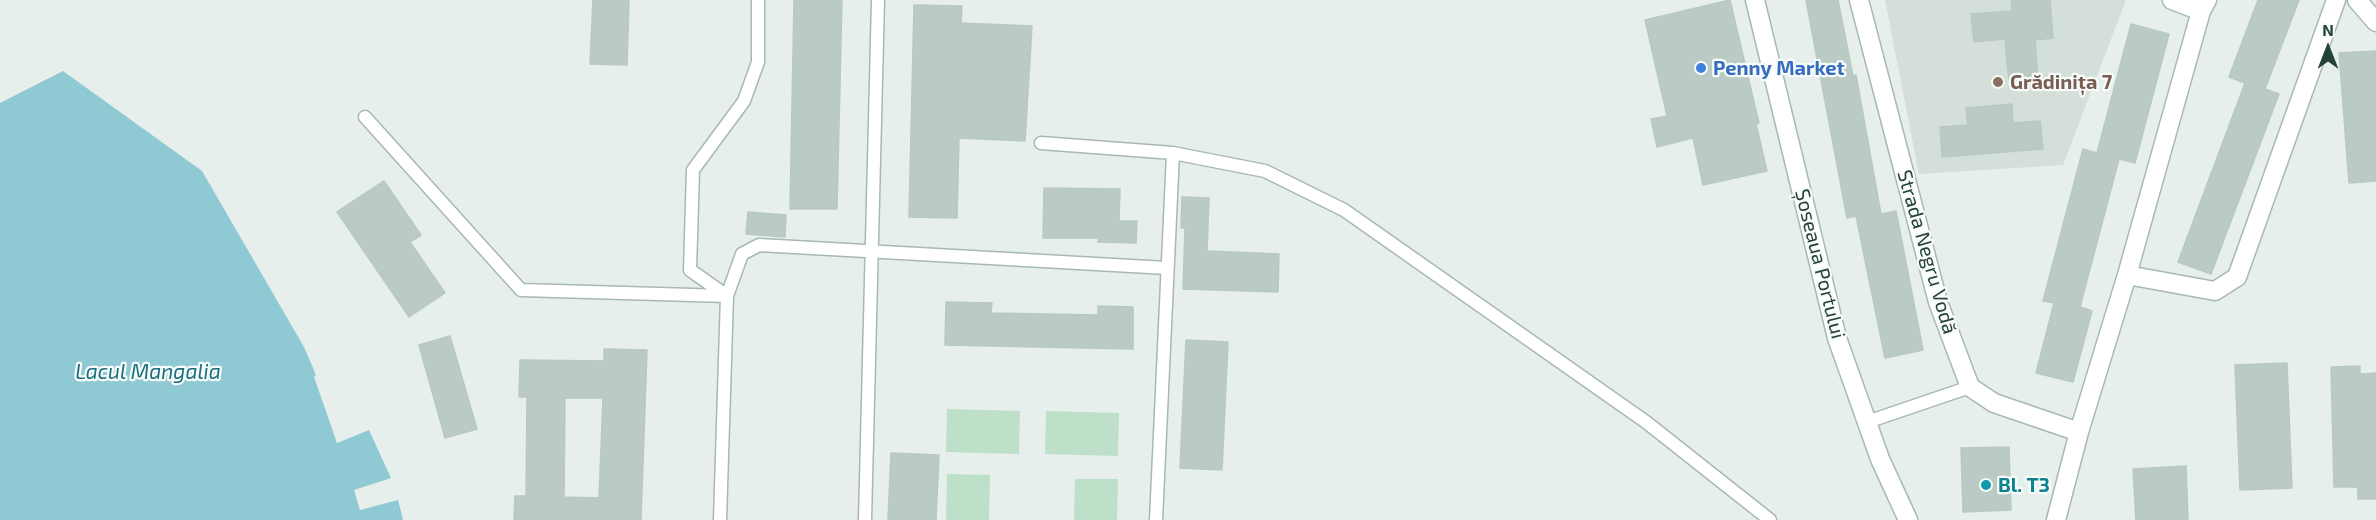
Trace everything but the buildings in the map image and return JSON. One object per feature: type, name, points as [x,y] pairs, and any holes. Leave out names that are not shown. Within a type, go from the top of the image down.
[{"type":"street","name":"Șoseaua Portului","points":[[1755,0],[1837,338],[1880,459],[1908,520]]},
{"type":"street","name":"Strada Negru Vodă","points":[[1859,0],[1938,302],[1970,387]]},
{"type":"street","points":[[2056,520],[2079,432],[2127,275],[2204,5],[2172,0]]},
{"type":"street","points":[[2127,275],[2215,291],[2237,277],[2336,0]]},
{"type":"street","points":[[2357,0],[2376,22]]},
{"type":"street","points":[[1970,387],[1994,403],[2079,432]]},
{"type":"lane","points":[[727,296],[690,270],[693,170],[744,101],[758,62],[758,0]]},
{"type":"lane","points":[[865,520],[878,0]]},
{"type":"lane","points":[[365,117],[521,290],[727,296]]},
{"type":"lane","points":[[1041,143],[1173,153],[1264,171],[1344,210],[1646,422],[1770,520]]},
{"type":"lane","points":[[1156,520],[1173,153]]},
{"type":"lane","points":[[720,520],[727,296],[742,254],[759,245],[1167,268]]},
{"type":"lane","points":[[1867,422],[1970,387]]},
{"type":"shaded area","name":"Grădinița 7","points":[[1885,0],[2126,0],[2063,165],[1919,174]]},
{"type":"green space","points":[[947,409],[1020,411],[1019,454],[946,452]]},
{"type":"green space","points":[[1046,411],[1119,413],[1118,456],[1045,454]]},
{"type":"green space","points":[[947,474],[990,475],[989,520],[946,520]]},
{"type":"green space","points":[[1075,479],[1118,479],[1117,520],[1074,520]]},
{"type":"water","name":"Lacul Mangalia","points":[[63,71],[202,171],[304,347],[316,375],[314,377],[337,443],[369,430],[391,478],[354,490],[360,510],[398,500],[403,520],[0,520],[0,103]]},
{"type":"place","name":"Penny Market","points":[[1701,68]]},
{"type":"place","name":"Grădinița 7","points":[[1998,82]]},
{"type":"place","name":"Bl. T3","points":[[1986,485]]}]
